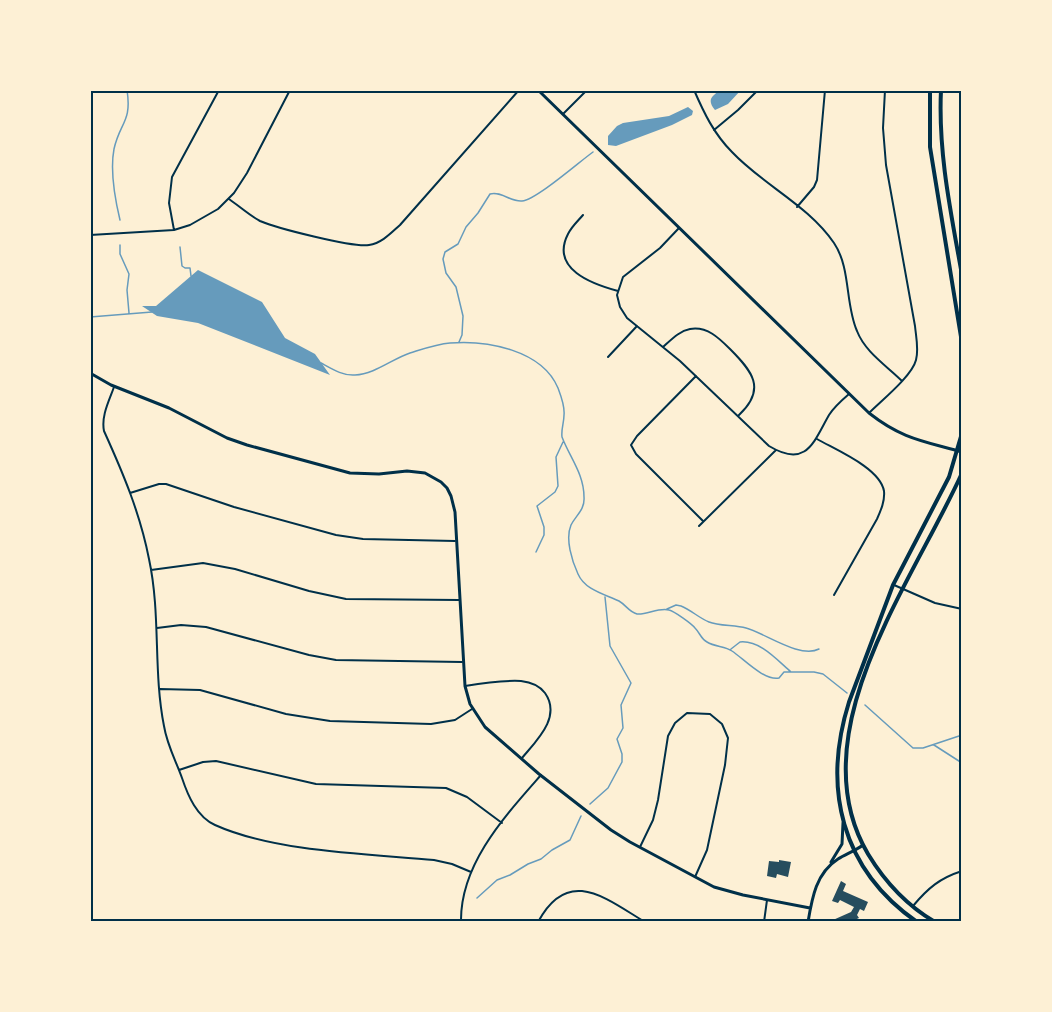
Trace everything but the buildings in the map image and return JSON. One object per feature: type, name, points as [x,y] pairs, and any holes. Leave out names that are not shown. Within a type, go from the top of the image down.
[{"type":"main road","points":[[930,90],[930,147],[962,343]]},
{"type":"main road","points":[[941,90],[940,132],[943,163],[962,271]]},
{"type":"main road","points":[[916,922],[893,904],[874,884],[854,851],[837,795],[837,756],[843,720],[893,585],[943,491],[960,451],[962,433]]},
{"type":"main road","points":[[935,922],[903,899],[883,877],[863,845],[852,816],[845,779],[845,765],[849,724],[880,635],[962,473]]},
{"type":"street","points":[[174,230],[169,203],[172,177],[219,90]]},
{"type":"street","points":[[90,235],[174,230],[205,218],[218,209],[229,199],[247,173],[290,90]]},
{"type":"street","points":[[229,199],[266,223],[350,245],[364,246],[377,243],[400,225],[519,90]]},
{"type":"street","points":[[538,90],[869,413],[907,437],[960,451]]},
{"type":"street","points":[[563,114],[587,90]]},
{"type":"street","points":[[694,90],[714,130],[738,159],[813,220],[836,245],[844,270],[854,323],[861,338],[876,356],[903,381]]},
{"type":"street","points":[[714,130],[738,111],[758,90]]},
{"type":"street","points":[[797,207],[818,180],[825,90]]},
{"type":"street","points":[[869,413],[903,381],[914,366],[917,343],[887,174],[883,128],[885,90]]},
{"type":"street","points":[[583,215],[566,240],[566,260],[583,278],[618,291]]},
{"type":"street","points":[[679,228],[660,248],[628,272],[620,283],[618,301],[623,313],[776,450],[795,454],[807,449],[817,439],[829,414],[849,394]]},
{"type":"street","points":[[609,357],[637,326]]},
{"type":"street","points":[[663,347],[680,333],[692,329],[705,330],[722,342],[749,368],[754,381],[752,400],[739,416]]},
{"type":"street","points":[[90,373],[247,445],[350,473],[380,474],[416,471],[441,482],[451,496],[455,512],[465,686],[472,709],[491,734],[610,830],[640,847],[723,890],[810,908]]},
{"type":"street","points":[[696,376],[637,436],[632,445],[636,454],[703,521]]},
{"type":"street","points":[[115,386],[102,423],[140,517],[156,597],[164,729],[187,793],[196,808],[215,825],[275,842],[434,860],[452,864],[471,873]]},
{"type":"street","points":[[817,439],[873,473],[884,491],[883,506],[877,519],[834,595]]},
{"type":"street","points":[[699,526],[776,450]]},
{"type":"street","points":[[130,493],[166,484],[234,507],[336,535],[363,539],[456,542]]},
{"type":"street","points":[[151,570],[180,565],[209,564],[346,599],[459,600]]},
{"type":"street","points":[[893,585],[936,603],[962,609]]},
{"type":"street","points":[[157,628],[181,625],[206,627],[336,660],[462,662]]},
{"type":"street","points":[[465,686],[521,681],[535,684],[545,693],[550,705],[549,719],[543,731],[521,759]]},
{"type":"street","points":[[160,689],[200,690],[286,714],[330,721],[431,724],[455,720],[472,709]]},
{"type":"street","points":[[640,847],[653,820],[668,736],[675,723],[687,713],[710,714],[722,724],[728,738],[725,765],[707,850],[695,877]]},
{"type":"street","points":[[178,770],[216,760],[316,784],[446,788],[466,797],[502,823]]},
{"type":"street","points":[[509,922],[461,922],[462,905],[471,873],[480,853],[541,775]]},
{"type":"street","points":[[808,922],[816,887],[842,844],[843,820]]},
{"type":"street","points":[[829,866],[840,857],[863,845]]},
{"type":"street","points":[[913,906],[931,885],[948,875],[962,871]]},
{"type":"street","points":[[538,922],[556,899],[566,892],[579,889],[593,892],[645,922]]},
{"type":"street","points":[[764,922],[767,900]]},
{"type":"water","points":[[720,90],[741,90],[728,104],[715,110],[711,99]]},
{"type":"water","points":[[688,107],[693,111],[692,115],[672,125],[616,146],[608,145],[608,136],[623,123],[669,116]]},
{"type":"water","points":[[198,270],[262,302],[285,338],[315,354],[330,375],[198,323],[157,316],[142,306],[156,306]]},
{"type":"waterway","points":[[120,220],[116,203],[113,157],[116,140],[127,116],[127,90]]},
{"type":"waterway","points":[[459,342],[462,335],[463,316],[456,287],[446,273],[443,259],[445,252],[458,244],[466,227],[490,194],[494,193],[518,201],[528,199],[547,188],[593,152]]},
{"type":"waterway","points":[[120,245],[120,254],[129,274],[127,290],[129,313]]},
{"type":"waterway","points":[[180,247],[182,266],[190,268],[191,276]]},
{"type":"waterway","points":[[90,317],[152,312]]},
{"type":"waterway","points":[[321,363],[338,372],[355,375],[376,369],[420,350],[445,344],[465,343],[496,346],[527,356],[550,375],[558,388],[562,401],[564,412],[562,437],[582,481],[584,497],[582,509],[569,531],[569,543],[576,569],[585,584],[619,601],[637,614],[665,609],[671,611],[693,626],[705,641],[729,649],[754,669],[767,676],[779,678],[784,672],[814,672],[823,674],[847,693]]},
{"type":"waterway","points":[[536,552],[544,535],[544,527],[537,506],[555,492],[558,486],[556,457],[563,442]]},
{"type":"waterway","points":[[590,804],[608,788],[622,762],[617,739],[623,728],[621,705],[631,683],[610,646],[605,597]]},
{"type":"waterway","points":[[667,609],[676,605],[681,606],[713,623],[746,628],[802,651],[819,649]]},
{"type":"waterway","points":[[731,649],[740,642],[754,644],[768,652],[791,672]]},
{"type":"waterway","points":[[865,705],[913,748],[923,748],[962,735]]},
{"type":"waterway","points":[[934,745],[962,763]]},
{"type":"waterway","points":[[477,898],[497,880],[541,859],[570,840],[581,816]]}]
